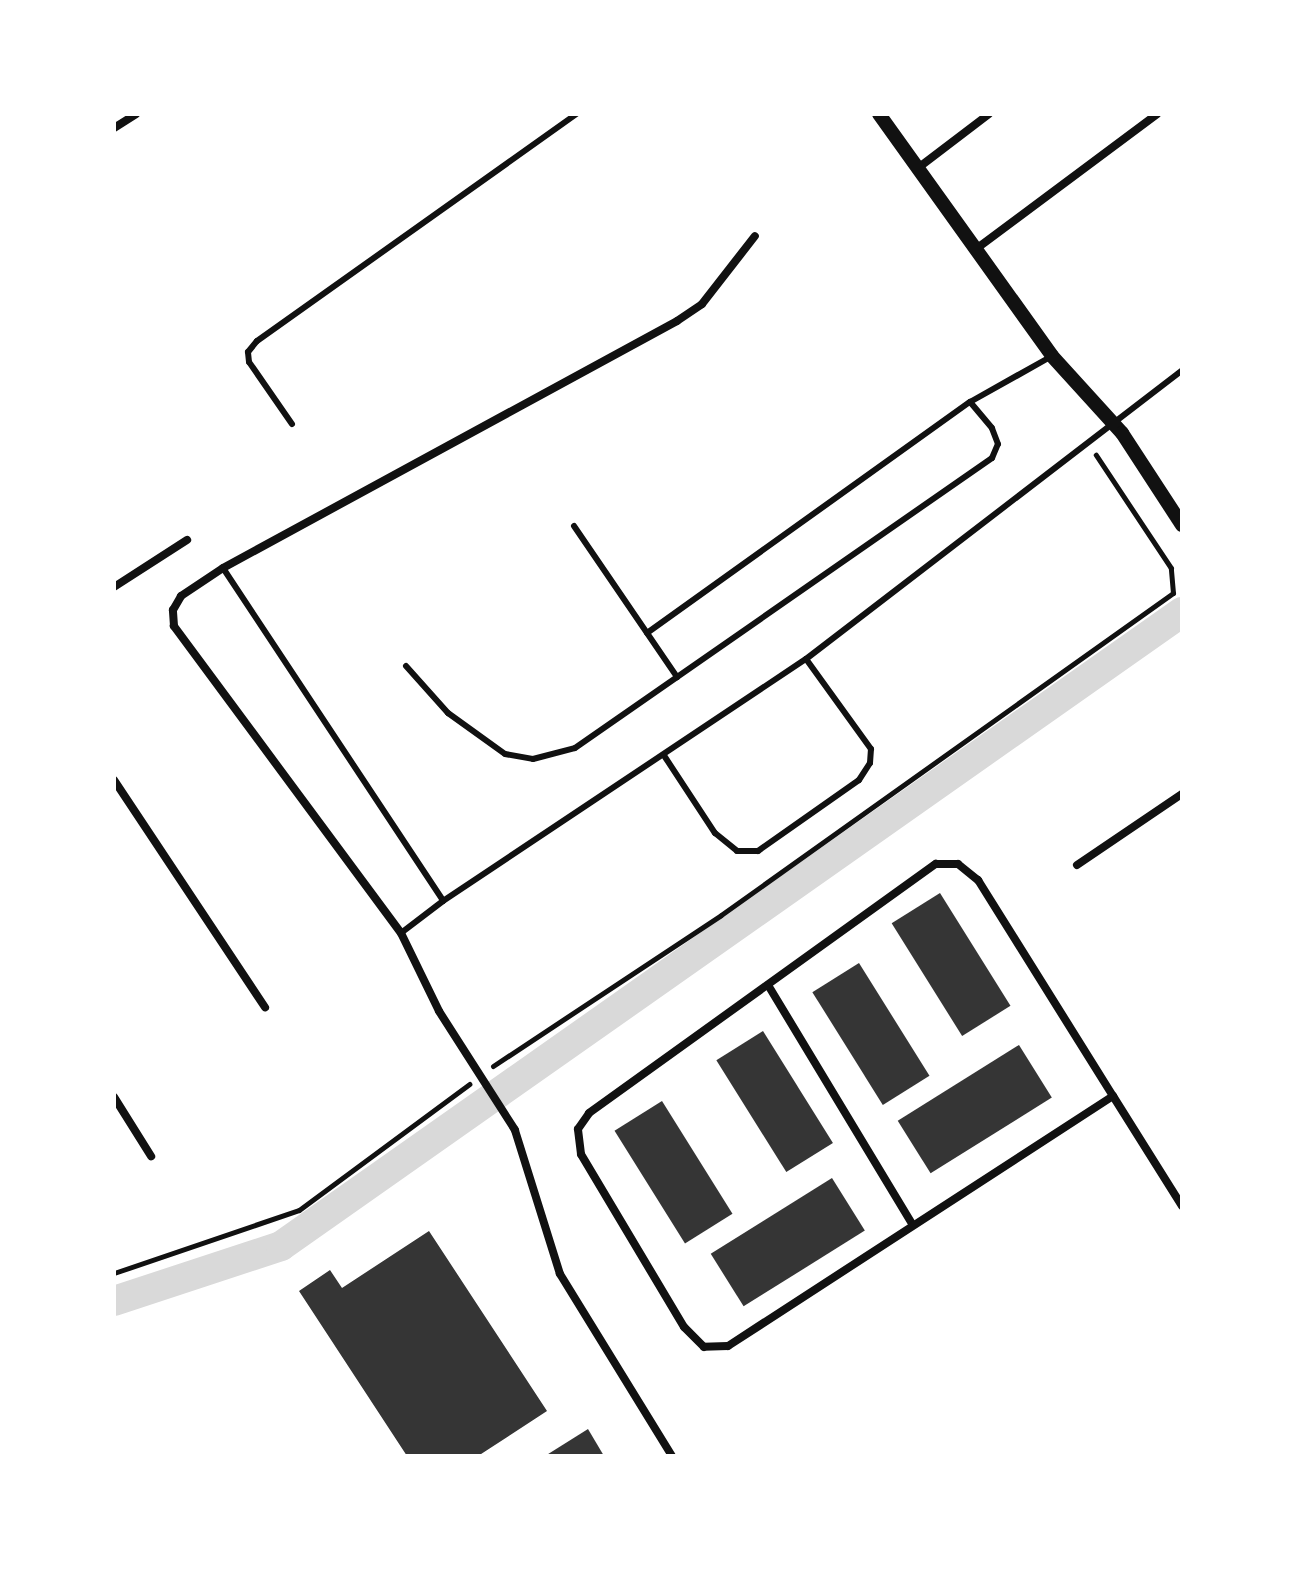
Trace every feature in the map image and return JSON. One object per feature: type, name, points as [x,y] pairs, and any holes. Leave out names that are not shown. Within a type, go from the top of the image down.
[{"type":"street","points":[[114,128],[136,114]]},
{"type":"street","points":[[879,114],[1052,356],[1117,427],[1182,525]]},
{"type":"street","points":[[918,168],[989,114]]},
{"type":"street","points":[[976,249],[1157,114]]},
{"type":"street","points":[[672,1456],[560,1274],[515,1130],[439,1011],[401,933],[174,626],[173,610],[181,596],[223,568],[677,321],[702,304],[755,236]]},
{"type":"street","points":[[114,587],[187,540]]},
{"type":"street","points":[[114,780],[265,1007]]},
{"type":"street","points":[[1077,865],[1182,794]]},
{"type":"street","points":[[1113,1096],[728,1346],[704,1347],[684,1327],[581,1154],[578,1129],[589,1113],[936,864],[958,864],[978,880],[1182,1206]]},
{"type":"street","points":[[768,985],[913,1225]]},
{"type":"street","points":[[114,1097],[151,1156]]},
{"type":"lane","points":[[292,424],[249,362],[248,352],[257,341],[577,114]]},
{"type":"lane","points":[[647,633],[970,402],[1052,356]]},
{"type":"lane","points":[[401,933],[443,901],[665,757],[806,659],[1117,427],[1182,370]]},
{"type":"lane","points":[[406,666],[479,740],[505,754],[533,759],[575,748],[992,458],[998,444],[995,436],[970,402]]},
{"type":"lane","points":[[574,526],[677,677]]},
{"type":"lane","points":[[223,568],[443,901]]},
{"type":"lane","points":[[665,757],[715,833],[737,851],[758,851],[859,780],[870,763],[871,749],[806,659]]},
{"type":"path","points":[[114,1273],[299,1210],[493,1066],[721,915],[1173,593],[1171,568],[1095,454],[1117,427]]},
{"type":"building","points":[[940,893],[1010,1006],[962,1036],[892,923]]},
{"type":"building","points":[[859,963],[929,1076],[883,1105],[812,992]]},
{"type":"building","points":[[763,1031],[833,1143],[786,1172],[716,1060]]},
{"type":"building","points":[[1019,1045],[1052,1098],[931,1173],[898,1121]]},
{"type":"building","points":[[662,1101],[732,1214],[685,1243],[615,1131]]},
{"type":"building","points":[[832,1178],[865,1231],[744,1306],[711,1254]]},
{"type":"building","points":[[429,1231],[547,1411],[478,1456],[407,1456],[299,1291],[330,1270],[342,1288]]},
{"type":"building","points":[[588,1429],[604,1456],[545,1456]]},
{"type":"waterway","points":[[114,1301],[281,1246],[1182,612]]}]
